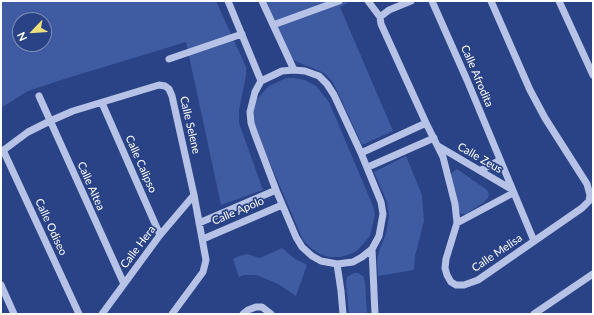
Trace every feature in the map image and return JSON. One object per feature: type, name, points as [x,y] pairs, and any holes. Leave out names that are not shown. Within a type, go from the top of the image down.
[{"type":"street","points":[[228,1],[261,82]]},
{"type":"street","points":[[262,1],[294,70]]},
{"type":"street","points":[[273,25],[339,1]]},
{"type":"street","name":"Calle Melisa","points":[[368,1],[380,17],[381,24],[443,157],[451,185],[457,223],[446,259],[445,268],[451,282],[456,285],[469,284],[478,280],[582,208],[590,195],[587,184],[545,118],[534,97],[491,1]]},
{"type":"street","points":[[380,17],[389,10],[411,1]]},
{"type":"street","name":"Calle Afrodita","points":[[432,1],[534,241]]},
{"type":"street","points":[[559,1],[593,75]]},
{"type":"street","points":[[168,59],[242,34]]},
{"type":"street","points":[[294,70],[305,71],[318,76],[327,84],[334,95],[368,167],[381,202],[383,214],[379,236],[372,249],[353,262],[337,264],[320,261],[302,247],[296,237],[276,190],[251,123],[250,112],[252,102],[255,92],[261,82],[282,71],[294,70]]},
{"type":"street","name":"Calle Selene","points":[[2,151],[28,132],[50,120],[73,111],[159,85],[165,86],[169,89],[172,96],[194,195],[206,260],[203,272],[172,314]]},
{"type":"street","name":"Calle Altea","points":[[39,96],[124,284]]},
{"type":"street","name":"Calle Calipso","points":[[102,103],[160,235]]},
{"type":"street","points":[[361,153],[426,123]]},
{"type":"street","points":[[368,167],[434,138]]},
{"type":"street","name":"Calle Zeus","points":[[438,146],[481,170],[512,191]]},
{"type":"street","name":"Calle Odiseo","points":[[2,151],[79,314]]},
{"type":"street","points":[[481,170],[500,160]]},
{"type":"street","name":"Calle Apolo","points":[[199,223],[276,190]]},
{"type":"street","points":[[457,223],[512,191]]},
{"type":"street","name":"Calle Hera","points":[[102,314],[160,235],[194,195]]},
{"type":"street","name":"Calle Apolo","points":[[203,239],[282,204]]},
{"type":"street","points":[[372,249],[375,314]]},
{"type":"street","points":[[337,264],[342,291],[344,314]]},
{"type":"street","points":[[534,314],[593,274]]},
{"type":"street","points":[[1,284],[14,314]]},
{"type":"street","points":[[546,306],[548,314]]},
{"type":"street","points":[[243,314],[256,307],[262,307],[271,314]]},
{"type":"shaded area","points":[[1,1],[216,1],[246,67],[246,76],[239,110],[239,123],[263,190],[221,205],[186,42],[28,91],[1,108]]},
{"type":"shaded area","points":[[265,1],[351,1],[340,7],[393,131],[362,145],[332,81],[324,73],[293,60]]},
{"type":"shaded area","points":[[286,78],[305,80],[316,86],[329,102],[373,206],[375,215],[370,236],[357,251],[350,254],[341,257],[329,257],[320,254],[303,240],[254,126],[253,116],[257,99],[269,86]]},
{"type":"shaded area","points":[[406,156],[422,195],[424,221],[415,256],[414,270],[378,276],[377,260],[386,234],[389,216],[387,202],[374,172]]},
{"type":"shaded area","points":[[457,169],[487,190],[489,194],[488,198],[484,202],[466,214],[462,214],[459,211],[451,175]]},
{"type":"shaded area","points":[[282,248],[295,259],[307,265],[296,296],[278,284],[256,275],[245,275],[239,277],[233,259],[247,254],[260,258]]},
{"type":"shaded area","points":[[354,273],[358,273],[363,276],[365,281],[367,314],[349,314],[346,282],[347,277]]}]
